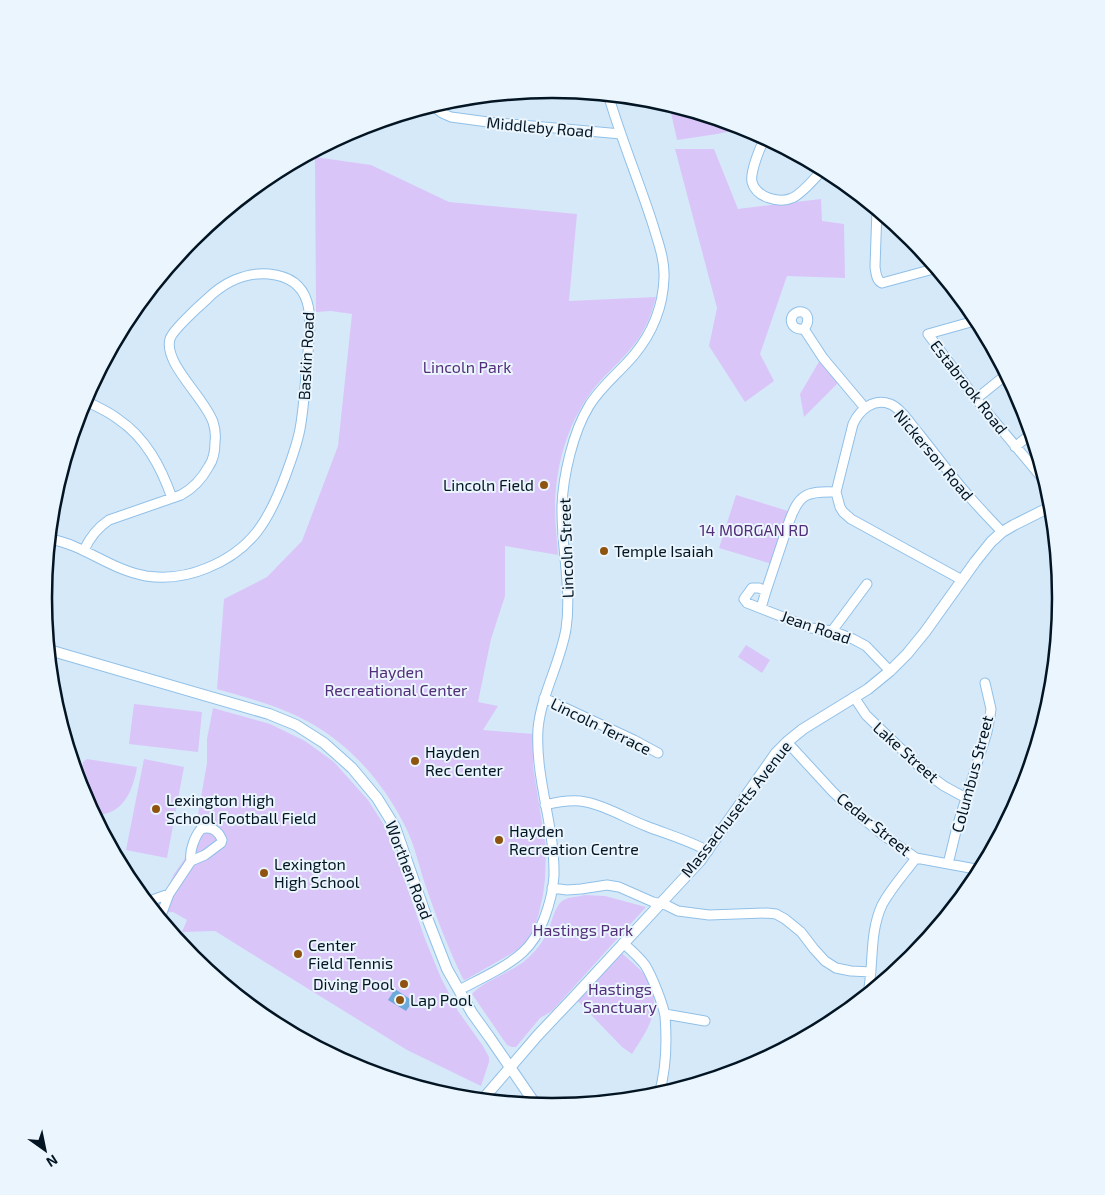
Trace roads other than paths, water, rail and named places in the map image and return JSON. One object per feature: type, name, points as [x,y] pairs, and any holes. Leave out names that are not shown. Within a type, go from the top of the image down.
[{"type":"main road","name":"Massachusetts Avenue","points":[[488,1093],[538,1035],[708,850],[776,753],[802,729],[868,688],[890,671],[921,637],[991,542],[1002,532],[1045,510]]},
{"type":"main road","name":"Worthen Road","points":[[56,652],[269,714],[296,725],[324,743],[352,768],[377,798],[395,827],[424,910],[448,969],[459,990],[472,1013],[530,1097]]},
{"type":"street","name":"Lincoln Street","points":[[459,990],[514,960],[528,948],[540,929],[547,908],[554,876],[539,773],[538,740],[540,712],[558,661],[566,630],[568,598],[562,506],[565,476],[575,437],[588,408],[602,387],[635,353],[650,332],[659,312],[663,294],[665,268],[661,250],[610,101]]},
{"type":"street","name":"Middleby Road","points":[[439,111],[451,117],[488,122],[621,134]]},
{"type":"street","points":[[762,144],[752,176],[753,184],[765,196],[774,199],[790,199],[800,194],[818,174]]},
{"type":"street","points":[[877,218],[875,267],[879,282],[887,282],[930,270]]},
{"type":"street","name":"Baskin Road","points":[[56,540],[71,544],[131,572],[150,576],[178,576],[202,570],[221,562],[236,553],[256,534],[281,489],[300,431],[310,312],[308,301],[292,280],[278,275],[261,273],[248,275],[228,283],[214,292],[178,327],[170,338],[169,348],[174,364],[206,408],[213,422],[216,434],[212,462],[198,483],[190,490],[110,520],[100,526],[84,550]]},
{"type":"street","name":"Estabrook Road","points":[[970,322],[928,334],[976,399],[1036,470]]},
{"type":"street","points":[[804,329],[823,358],[866,408],[858,414],[853,424],[836,492],[840,507],[847,516],[962,580]]},
{"type":"street","points":[[976,399],[1002,378]]},
{"type":"street","name":"Nickerson Road","points":[[866,408],[879,403],[889,404],[896,408],[969,496],[1002,532]]},
{"type":"street","points":[[92,404],[119,419],[138,437],[156,461],[172,498]]},
{"type":"street","points":[[1015,446],[1026,437]]},
{"type":"street","points":[[766,591],[792,512],[798,503],[805,496],[812,493],[836,492]]},
{"type":"street","points":[[832,631],[867,584]]},
{"type":"street","name":"Jean Road","points":[[761,608],[766,591],[752,588],[744,599],[747,603],[811,628],[832,631],[853,639],[866,646],[890,671]]},
{"type":"street","name":"Columbus Street","points":[[948,864],[987,732],[991,710],[985,683]]},
{"type":"street","name":"Lake Street","points":[[854,697],[866,715],[926,773],[966,798]]},
{"type":"street","name":"Lincoln Terrace","points":[[544,698],[658,753]]},
{"type":"street","name":"Cedar Street","points":[[787,742],[848,806],[883,835],[916,858],[972,868]]},
{"type":"street","points":[[545,805],[568,800],[588,803],[708,850]]},
{"type":"street","points":[[869,984],[873,937],[882,906],[916,858]]},
{"type":"street","points":[[163,910],[169,894],[191,861]]},
{"type":"street","points":[[552,888],[567,890],[607,885],[619,887],[653,902],[666,904],[678,911],[709,915],[767,912],[776,914],[801,932],[825,961],[836,968],[851,972],[871,972]]},
{"type":"street","points":[[154,899],[169,894]]},
{"type":"street","points":[[624,943],[646,966],[665,1014],[666,1040],[660,1085]]},
{"type":"street","points":[[665,1014],[705,1021]]},
{"type":"water","name":"Lap Pool","points":[[395,989],[413,1001],[406,1011],[388,1000]]},
{"type":"place","name":"Lincoln Field","points":[[544,485]]},
{"type":"place","name":"Temple Isaiah","points":[[604,551]]},
{"type":"place","name":"Hayden Rec Center","points":[[415,761]]},
{"type":"place","name":"Lexington High School Football Field","points":[[156,809]]},
{"type":"place","name":"Hayden Recreation Centre","points":[[499,840]]},
{"type":"place","name":"Lexington High School","points":[[264,873]]},
{"type":"place","name":"Center Field Tennis","points":[[298,954]]},
{"type":"place","name":"Diving Pool","points":[[404,984]]},
{"type":"place","name":"Lap Pool","points":[[400,1000]]},
{"type":"park label","name":"Lincoln Park","points":[[467,367]]},
{"type":"park label","name":"14 MORGAN RD","points":[[754,530]]},
{"type":"park label","name":"Hayden Recreational Center","points":[[396,681]]},
{"type":"park label","name":"Hastings Park","points":[[583,930]]},
{"type":"park label","name":"Hastings Sanctuary","points":[[620,998]]}]
